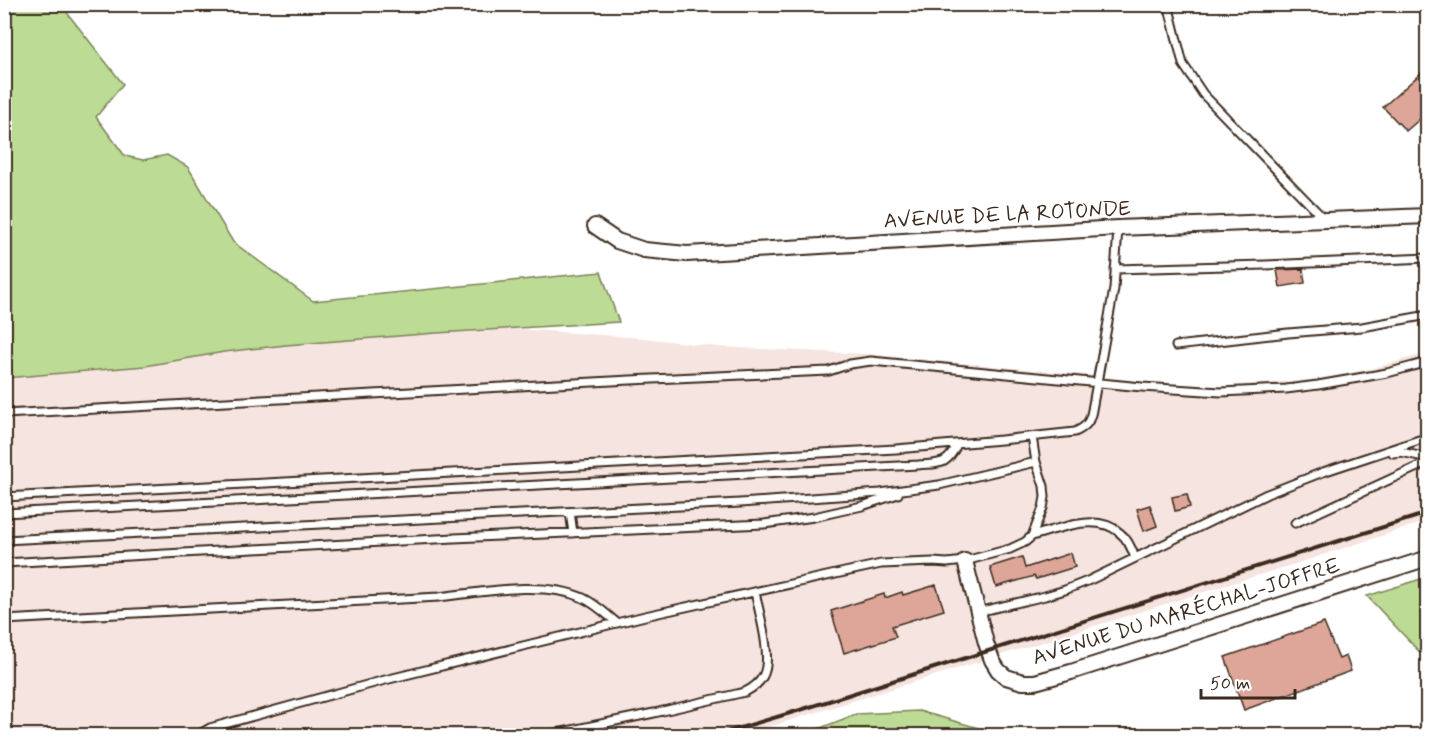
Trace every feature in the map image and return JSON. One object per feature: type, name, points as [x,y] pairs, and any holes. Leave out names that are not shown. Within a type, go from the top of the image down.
[{"type":"street","name":"AVENUE DE LA ROTONDE","points":[[595,226],[617,241],[644,250],[687,254],[1118,228],[1428,216]]},
{"type":"street","name":"AVENUE DU MARÉCHAL-JOFFRE","points":[[965,561],[992,660],[998,670],[1006,676],[1023,682],[1071,672],[1428,558]]},
{"type":"lane","points":[[1168,4],[1183,64],[1203,94],[1325,220]]},
{"type":"lane","points":[[4,496],[896,450],[1075,432],[1086,426],[1090,418],[1098,382],[1114,289],[1118,228]]},
{"type":"lane","points":[[1115,269],[1428,258]]},
{"type":"lane","points":[[1176,346],[1362,327],[1428,315]]},
{"type":"lane","points":[[4,414],[829,371],[850,364],[871,361],[1142,387],[1221,392],[1286,389],[1353,379],[1428,362]]},
{"type":"lane","points":[[1032,437],[1045,497],[1032,536]]},
{"type":"lane","points":[[978,612],[1065,590],[1267,494],[1323,472],[1428,437]]},
{"type":"lane","points":[[4,513],[918,465],[944,462],[957,444]]},
{"type":"lane","points":[[1378,454],[1401,452],[1428,460]]},
{"type":"lane","points":[[1295,523],[1428,460]]},
{"type":"lane","points":[[4,540],[740,503],[880,493],[939,485],[1036,462]]},
{"type":"lane","points":[[4,563],[764,524],[814,517],[862,506],[912,489]]},
{"type":"lane","points":[[570,512],[573,532]]},
{"type":"lane","points":[[196,735],[210,728],[385,680],[617,623],[881,564],[965,561],[1010,549],[1032,536],[1073,525],[1105,524],[1122,534],[1135,558]]},
{"type":"lane","points":[[4,620],[439,597],[543,588],[584,598],[617,623]]},
{"type":"lane","points":[[543,735],[654,713],[745,692],[754,687],[764,676],[767,665],[755,592]]},
{"type":"shaded area","points":[[518,329],[643,338],[718,347],[867,354],[1211,387],[1311,380],[1370,369],[1427,353],[1427,521],[743,735],[5,736],[5,378],[145,366],[224,352],[286,345]]},
{"type":"green space","points":[[5,4],[61,5],[123,84],[96,117],[125,156],[143,160],[167,155],[188,167],[233,242],[313,301],[601,272],[619,322],[286,345],[224,352],[145,366],[5,378]]},
{"type":"green space","points":[[1428,577],[1427,660],[1367,596]]},
{"type":"green space","points":[[919,711],[1003,735],[803,735],[856,714]]},
{"type":"building","points":[[1428,67],[1428,112],[1406,131],[1383,107]]},
{"type":"building","points":[[1303,269],[1305,283],[1280,287],[1277,270]]},
{"type":"building","points":[[1187,494],[1190,507],[1175,511],[1172,497]]},
{"type":"building","points":[[1150,505],[1157,526],[1144,531],[1137,509]]},
{"type":"building","points":[[1071,553],[1075,567],[1036,579],[1034,576],[996,587],[990,567],[1022,557],[1025,568]]},
{"type":"building","points":[[936,585],[944,610],[892,626],[896,637],[844,653],[831,611],[884,594],[885,598],[902,592],[903,595]]},
{"type":"building","points":[[1324,623],[1339,659],[1346,656],[1351,671],[1244,710],[1225,657]]},
{"type":"railway","points":[[713,736],[1428,513]]}]
